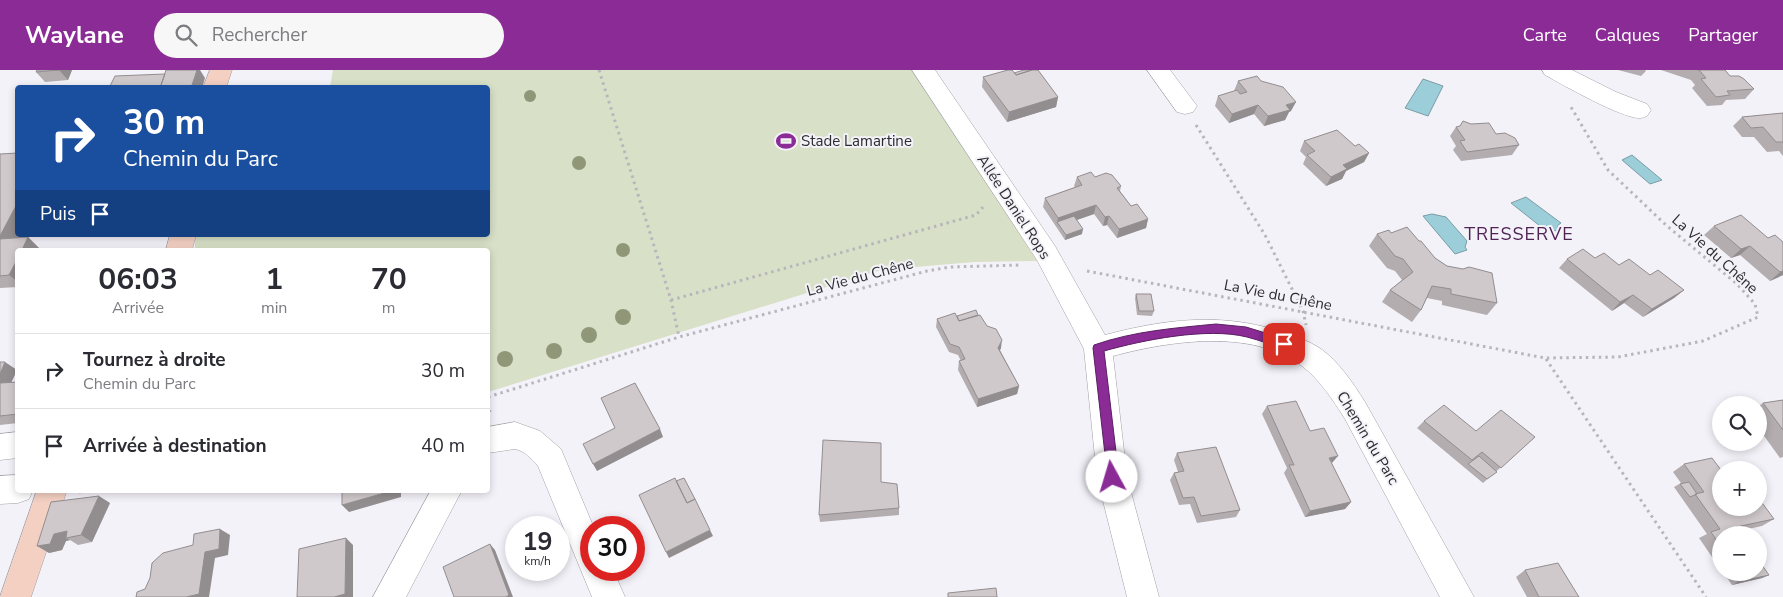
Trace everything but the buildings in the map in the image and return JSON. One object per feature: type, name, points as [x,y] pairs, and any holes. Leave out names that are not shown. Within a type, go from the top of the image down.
[{"type":"street","points":[[215,85],[221,70]]},
{"type":"street","name":"Allée Daniel Rops","points":[[923,70],[1046,253],[1098,348]]},
{"type":"street","points":[[1158,70],[1185,106]]},
{"type":"street","points":[[1558,73],[1608,98],[1640,110]]},
{"type":"street","name":"Chemin du Parc","points":[[1098,348],[1123,341],[1167,333],[1216,329],[1246,332],[1274,340],[1294,348],[1314,360],[1334,382],[1356,413],[1458,597]]},
{"type":"street","points":[[1098,348],[1112,477],[1143,597]]},
{"type":"street","points":[[490,439],[499,436],[515,435],[530,439],[540,446],[550,458],[580,532]]},
{"type":"street","points":[[0,490],[15,489]]},
{"type":"street","points":[[15,597],[51,493]]},
{"type":"street","points":[[389,597],[445,493]]},
{"type":"street","points":[[601,581],[609,597]]},
{"type":"path","points":[[599,70],[672,300],[679,336]]},
{"type":"path","name":"La Vie du Chêne","points":[[490,396],[679,336],[927,271],[950,267],[1051,265],[1545,358],[1618,357],[1703,341],[1758,317],[1755,304],[1737,284],[1667,226],[1608,170],[1568,101],[1558,73]]},
{"type":"path","points":[[1185,106],[1229,180],[1265,235],[1303,311],[1314,360]]},
{"type":"path","points":[[672,300],[976,215],[983,209],[981,200]]},
{"type":"path","points":[[1545,358],[1706,597]]},
{"type":"green space","points":[[333,70],[915,70],[1041,261],[974,262],[881,270],[490,391],[490,248],[195,248],[195,237],[490,237],[490,85],[330,85]]},
{"type":"water","points":[[1423,79],[1443,86],[1428,116],[1405,108]]},
{"type":"water","points":[[1632,155],[1662,180],[1650,184],[1622,160]]},
{"type":"water","points":[[1526,197],[1561,223],[1558,225],[1558,231],[1545,230],[1511,203]]},
{"type":"water","points":[[1432,214],[1446,217],[1467,241],[1465,247],[1467,250],[1455,254],[1423,216]]},
{"type":"place","name":"Stade Lamartine","points":[[786,141]]},
{"type":"district","name":"TRESSERVE","points":[[1519,234]]},
{"type":"route","points":[[1112,477],[1098,348],[1123,341],[1167,333],[1216,329],[1246,332],[1284,344]]}]
